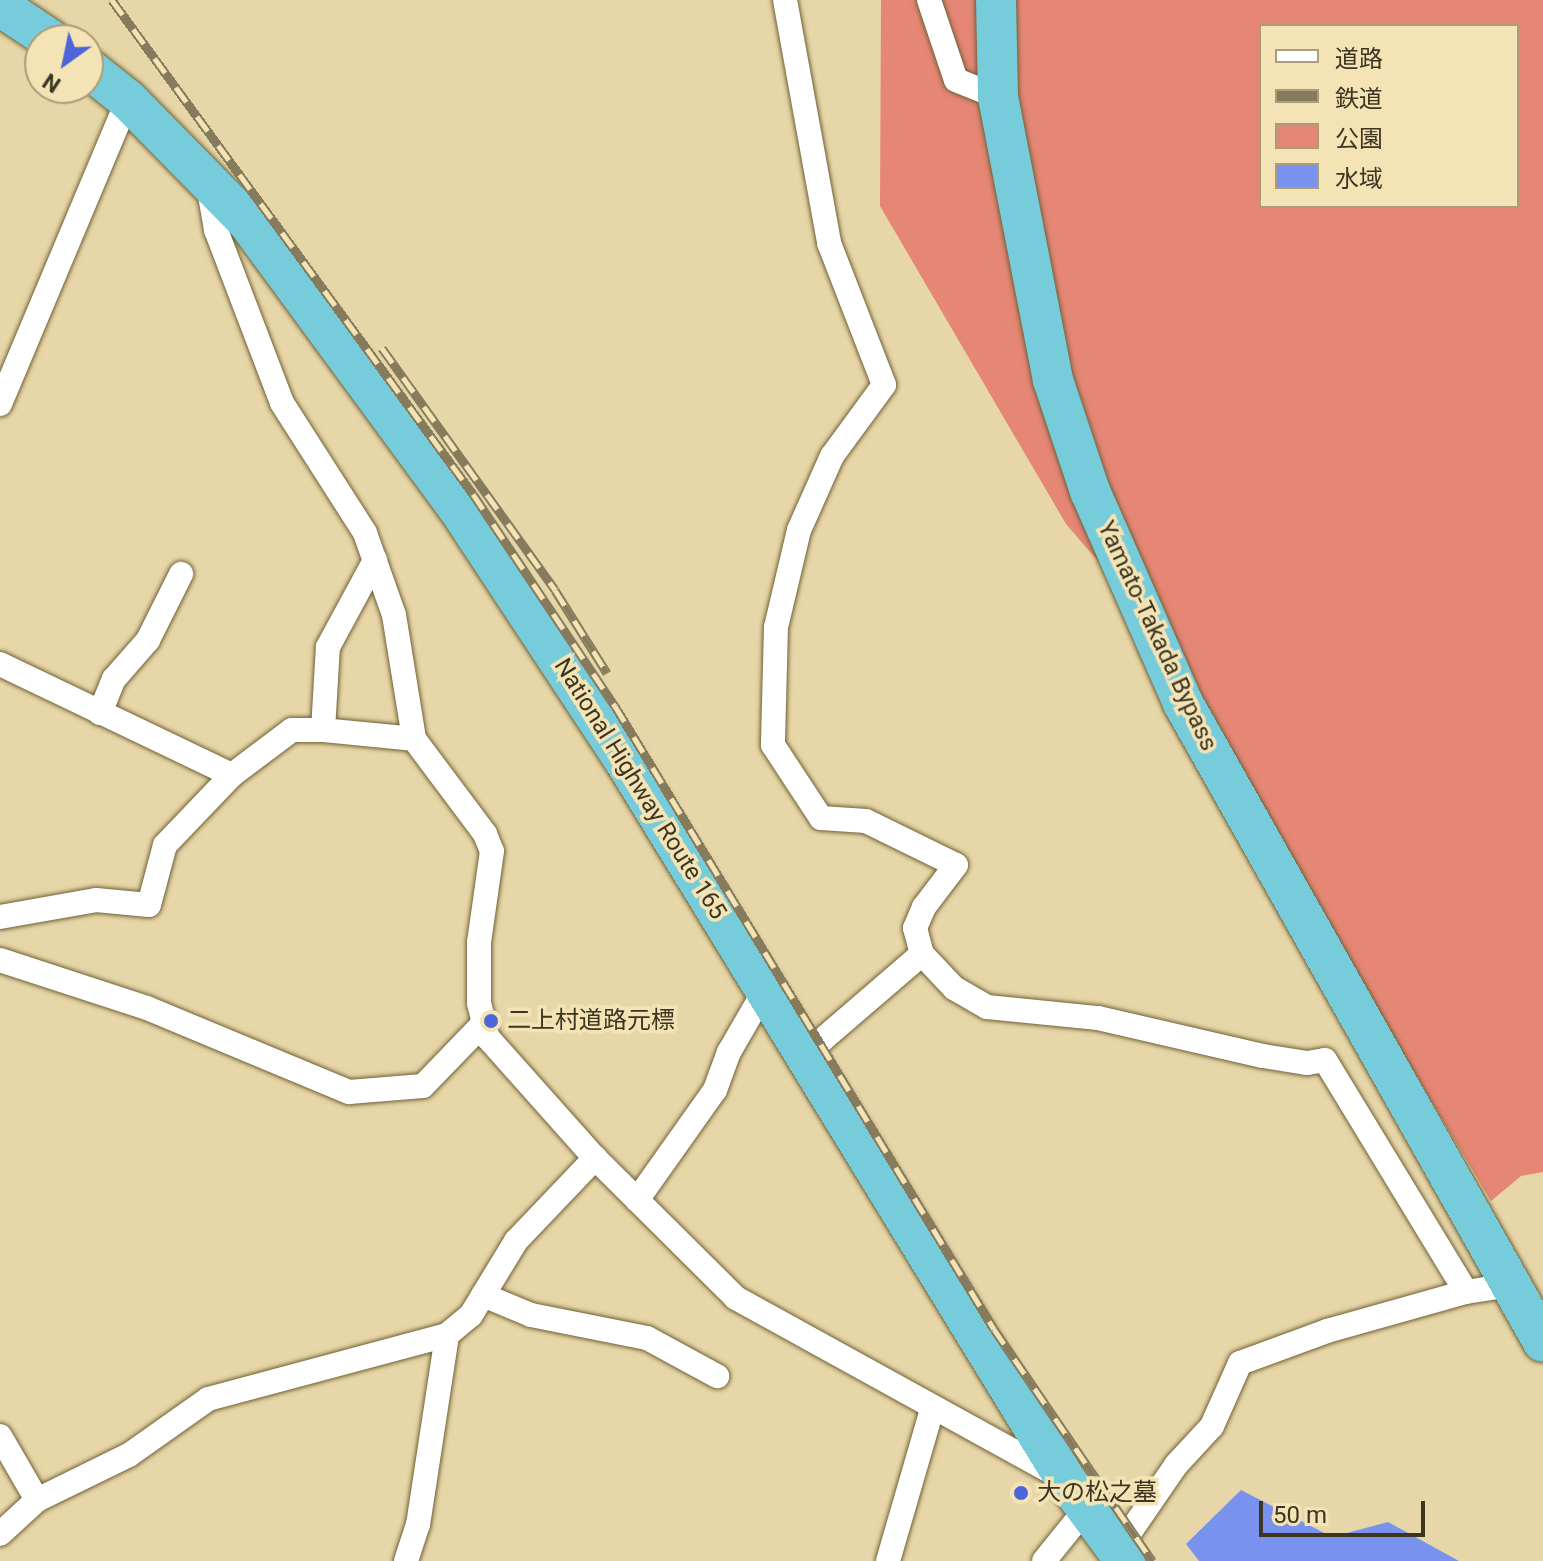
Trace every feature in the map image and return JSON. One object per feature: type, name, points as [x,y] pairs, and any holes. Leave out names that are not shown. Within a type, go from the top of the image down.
[{"type":"highway","name":"Yamato-Takada Bypass","points":[[996,0],[998,97],[1053,380],[1096,505],[1183,703],[1543,1342]]},
{"type":"highway","points":[[0,6],[27,24]]},
{"type":"highway","name":"National Highway Route 165","points":[[104,81],[128,100],[247,221],[456,505],[623,758],[1076,1494],[1121,1556]]},
{"type":"street","points":[[785,0],[829,243],[884,385],[832,456],[799,530],[776,627],[773,745],[821,818],[866,821],[956,865],[924,907],[915,928],[922,954],[954,988],[987,1007],[1098,1018],[1263,1056],[1307,1063],[1325,1060],[1466,1292]]},
{"type":"street","points":[[929,0],[956,80],[998,97]]},
{"type":"street","points":[[0,404],[128,100]]},
{"type":"street","points":[[207,178],[216,230],[282,403],[365,533],[375,560],[394,615],[414,739],[485,834],[492,851],[479,942],[482,1025],[531,1092],[736,1298],[1076,1494],[1044,1561]]},
{"type":"street","points":[[323,730],[328,647],[375,560]]},
{"type":"street","points":[[100,713],[114,679],[148,640],[181,574]]},
{"type":"street","points":[[0,664],[232,775]]},
{"type":"street","points":[[0,917],[96,900],[149,905],[165,845],[232,775],[292,730],[414,739]]},
{"type":"street","points":[[801,1049],[822,1040],[922,954]]},
{"type":"street","points":[[0,960],[147,1008],[349,1092],[423,1086],[482,1025]]},
{"type":"street","points":[[637,1200],[715,1090],[729,1052],[765,990]]},
{"type":"street","points":[[0,1534],[37,1500],[129,1455],[208,1399],[447,1335],[471,1315],[516,1241],[595,1158]]},
{"type":"street","points":[[1121,1556],[1176,1465],[1212,1426],[1240,1363],[1466,1292],[1510,1285]]},
{"type":"street","points":[[483,1295],[531,1315],[647,1338],[717,1376]]},
{"type":"street","points":[[406,1561],[418,1525],[447,1335]]},
{"type":"street","points":[[888,1561],[932,1410]]},
{"type":"street","points":[[0,1436],[37,1500]]},
{"type":"green space","points":[[881,0],[1543,0],[1543,1172],[1521,1176],[1491,1201],[1345,956],[1179,655],[1066,524],[880,206]]},
{"type":"water","points":[[1241,1490],[1332,1537],[1388,1522],[1459,1561],[1199,1561],[1186,1544]]},
{"type":"railway","points":[[112,0],[473,494],[615,706],[994,1329],[1152,1561]]},
{"type":"railway","points":[[382,348],[555,590],[607,673]]},
{"type":"place","name":"二上村道路元標","points":[[491,1021]]},
{"type":"place","name":"大の松之墓","points":[[1021,1493]]}]
